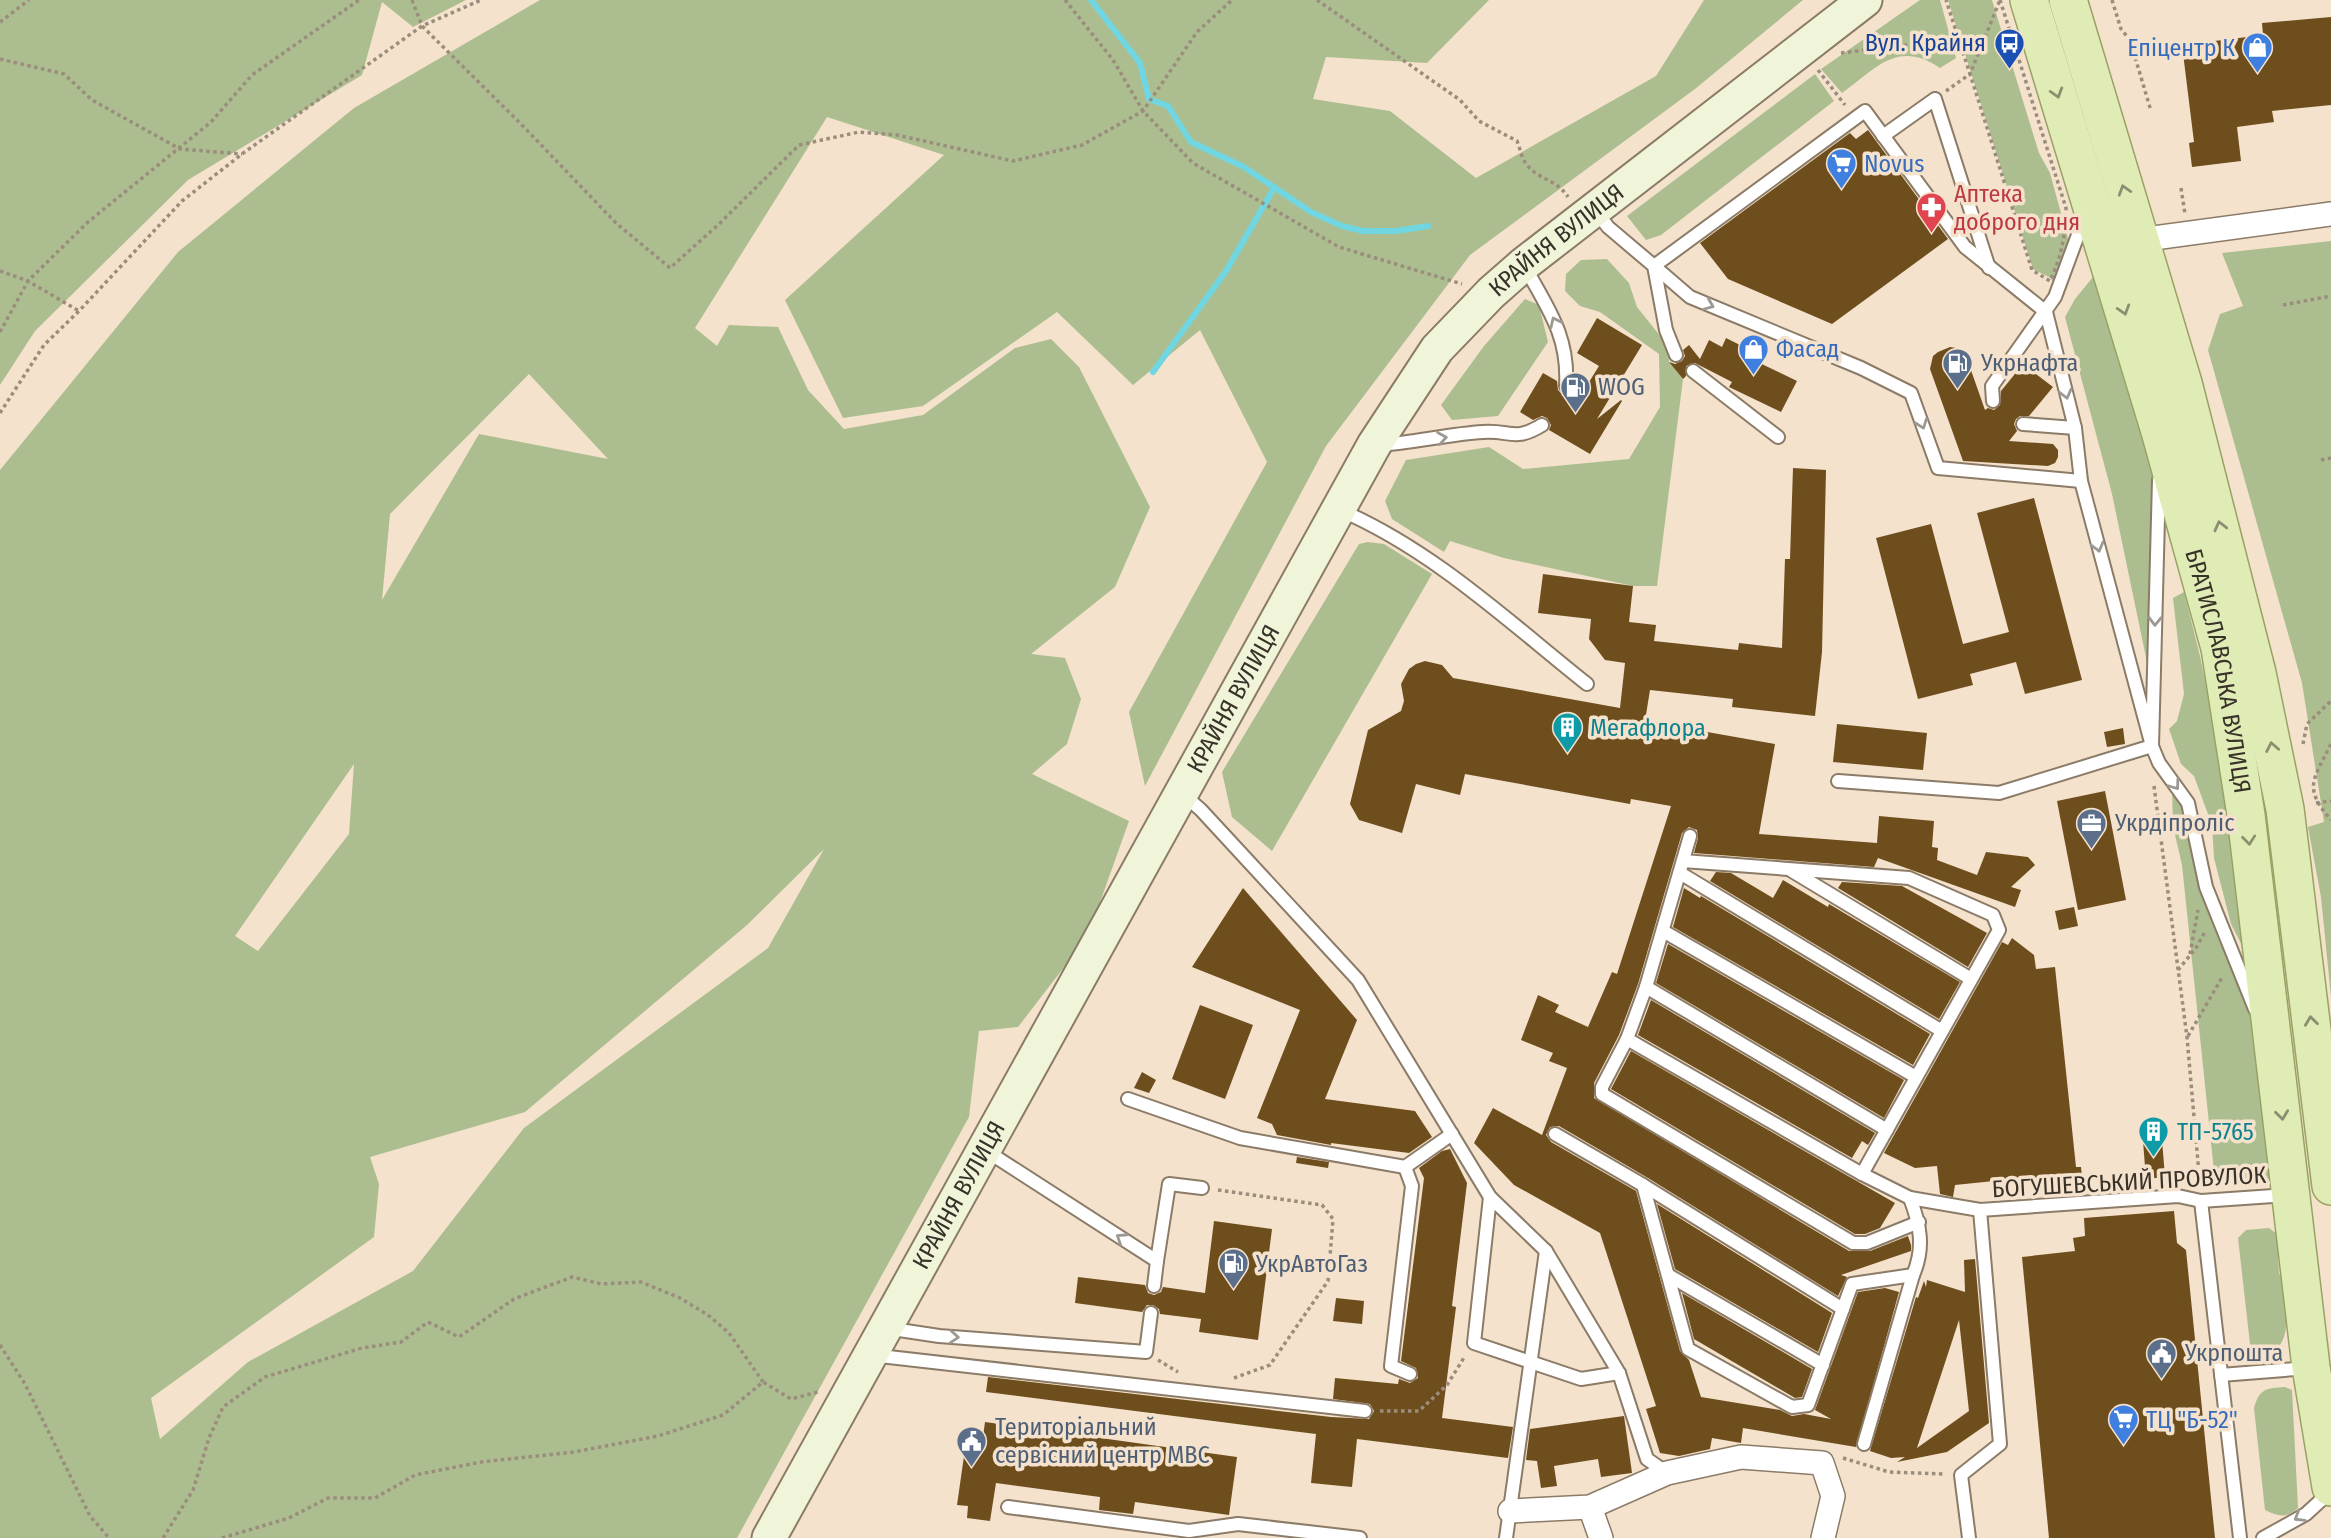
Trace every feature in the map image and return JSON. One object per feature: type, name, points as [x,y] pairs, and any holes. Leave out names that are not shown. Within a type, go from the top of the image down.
[{"type":"main road","name":"БРАТИСЛАВСЬКА ВУЛИЦЯ","points":[[2029,0],[2160,431],[2220,648],[2246,815],[2311,1367],[2331,1489]]},
{"type":"main road","name":"БРАТИСЛАВСЬКА ВУЛИЦЯ","points":[[2068,0],[2183,383],[2251,647],[2285,809],[2331,1186]]},
{"type":"street","name":"КРАЙНЯ ВУЛИЦЯ","points":[[769,1538],[1374,445],[1437,349],[1490,293],[1524,264],[1581,202],[1866,0]]},
{"type":"street","points":[[2139,240],[2331,214]]},
{"type":"street","points":[[1510,1511],[1590,1507],[1667,1473],[1741,1457],[1829,1459],[1833,1496],[1823,1538]]},
{"type":"street","points":[[1590,1507],[1601,1538]]},
{"type":"lane","points":[[1883,136],[1936,99],[1990,269]]},
{"type":"lane","points":[[1654,266],[1865,111],[1965,247],[2046,312],[2075,428],[2081,481],[2152,746],[2159,763],[2188,803],[2205,881],[2276,1062]]},
{"type":"lane","points":[[1993,401],[1992,386],[2055,297],[2091,199]]},
{"type":"lane","points":[[1581,202],[1690,298],[1861,368],[1911,393],[1938,468],[2081,481]]},
{"type":"lane","points":[[1524,264],[1558,326],[1567,361],[1566,386]]},
{"type":"lane","points":[[1654,266],[1666,330],[1676,355]]},
{"type":"lane","points":[[1693,371],[1778,437]]},
{"type":"lane","points":[[2022,424],[2075,428]]},
{"type":"lane","points":[[1374,445],[1414,443],[1486,431],[1515,436],[1530,433],[1542,425]]},
{"type":"lane","points":[[2152,746],[2160,431]]},
{"type":"lane","points":[[1340,510],[1365,521],[1437,565],[1587,684]]},
{"type":"lane","points":[[1838,781],[1999,793],[2152,746]]},
{"type":"lane","points":[[1183,793],[1358,980],[1490,1197],[1546,1251],[1619,1373],[1647,1459],[1667,1473]]},
{"type":"lane","points":[[1690,836],[1646,987],[1627,1039],[1602,1087],[1602,1094],[1853,1243],[1867,1243],[1919,1222]]},
{"type":"lane","points":[[1682,867],[1788,869],[1909,878],[1993,915],[1999,930],[1862,1174]]},
{"type":"lane","points":[[1682,867],[1942,1031]]},
{"type":"lane","points":[[1788,869],[1971,979]]},
{"type":"lane","points":[[1663,931],[1916,1077]]},
{"type":"lane","points":[[1646,987],[1887,1130]]},
{"type":"lane","points":[[1627,1039],[1862,1174],[1910,1198],[1980,1210]]},
{"type":"lane","points":[[1128,1099],[1240,1138],[1405,1167],[1452,1134]]},
{"type":"lane","points":[[1555,1134],[1843,1308]]},
{"type":"lane","points":[[985,1150],[1157,1261]]},
{"type":"lane","points":[[1405,1167],[1412,1186],[1391,1366],[1410,1374]]},
{"type":"lane","points":[[1154,1286],[1169,1184],[1202,1188]]},
{"type":"lane","points":[[1643,1185],[1688,1349],[1792,1407],[1808,1405],[1852,1284],[1913,1275]]},
{"type":"lane","name":"БОГУШЕВСЬКИЙ ПРОВУЛОК","points":[[1961,1475],[2000,1444],[1980,1210],[2178,1196],[2202,1200],[2291,1195]]},
{"type":"lane","points":[[1490,1197],[1474,1343],[1581,1380],[1619,1373]]},
{"type":"lane","points":[[1864,1444],[1921,1247],[1919,1222],[1910,1198]]},
{"type":"lane","points":[[2202,1200],[2240,1538]]},
{"type":"lane","points":[[1506,1538],[1546,1251]]},
{"type":"lane","points":[[1668,1275],[1823,1365]]},
{"type":"lane","points":[[878,1342],[939,1336],[1146,1352],[1151,1313]]},
{"type":"lane","points":[[878,1342],[908,1361],[1365,1411]]},
{"type":"lane","points":[[2221,1375],[2311,1367]]},
{"type":"lane","points":[[1961,1475],[1969,1538]]},
{"type":"lane","points":[[2263,1538],[2306,1514],[2331,1489]]},
{"type":"lane","points":[[1008,1507],[1189,1531],[1238,1524],[1360,1538]]},
{"type":"path","points":[[0,22],[29,0]]},
{"type":"path","points":[[0,332],[28,281],[88,222],[211,122],[252,75],[359,0]]},
{"type":"path","points":[[412,0],[422,26],[616,223],[670,268],[799,145],[859,132],[897,135],[1013,162],[1082,145],[1143,111],[1197,32],[1232,0]]},
{"type":"path","points":[[0,413],[44,345],[182,201],[422,26],[481,0]]},
{"type":"path","points":[[1065,0],[1113,60],[1143,111],[1193,163],[1339,247],[1490,293]]},
{"type":"path","points":[[1317,0],[1460,100],[1479,121],[1517,141],[1524,161],[1531,169],[1560,185],[1581,202]]},
{"type":"path","points":[[1946,0],[2032,270],[2050,281]]},
{"type":"path","points":[[1936,99],[1969,74],[2000,0]]},
{"type":"path","points":[[2112,0],[2121,29],[2130,40],[2151,111]]},
{"type":"path","points":[[1835,53],[1958,39]]},
{"type":"path","points":[[0,59],[64,74],[92,100],[180,149],[242,155]]},
{"type":"path","points":[[1816,68],[1854,118]]},
{"type":"path","points":[[2181,188],[2185,215]]},
{"type":"path","points":[[0,271],[28,281],[79,311]]},
{"type":"path","points":[[2283,305],[2331,296]]},
{"type":"path","points":[[2321,460],[2331,458]]},
{"type":"path","points":[[2303,744],[2307,724],[2331,701]]},
{"type":"path","points":[[2331,744],[2313,782],[2316,803],[2331,820]]},
{"type":"path","points":[[2323,761],[2331,760]]},
{"type":"path","points":[[2316,803],[2331,802]]},
{"type":"path","points":[[2190,956],[2205,881]]},
{"type":"path","points":[[2187,1038],[2234,957]]},
{"type":"path","points":[[1202,1188],[1321,1205],[1333,1219],[1328,1281],[1270,1365],[1236,1378],[1224,1377]]},
{"type":"path","points":[[163,1538],[193,1490],[209,1438],[223,1407],[265,1377],[362,1348],[401,1342],[428,1321],[459,1337],[514,1299],[572,1277],[601,1283],[642,1282],[680,1298],[708,1315],[729,1333],[763,1382],[791,1399],[825,1391],[847,1398]]},
{"type":"path","points":[[1365,1411],[1419,1411],[1447,1385],[1474,1343]]},
{"type":"path","points":[[0,1345],[25,1384],[90,1516],[109,1538]]},
{"type":"path","points":[[1146,1352],[1176,1372],[1188,1373]]},
{"type":"path","points":[[222,1538],[289,1518],[328,1498],[375,1498],[415,1475],[481,1462],[574,1452],[658,1436],[723,1415],[763,1382]]},
{"type":"path","points":[[1829,1459],[1889,1472],[1961,1475]]},
{"type":"green space","points":[[0,0],[466,0],[413,27],[382,2],[362,75],[188,180],[35,331],[0,385]]},
{"type":"green space","points":[[540,0],[1489,0],[1427,63],[1326,57],[1313,99],[1390,111],[1476,178],[1656,76],[1704,0],[1803,0],[1695,89],[1470,255],[1326,446],[1145,786],[1129,712],[1267,462],[1200,330],[1133,385],[1057,312],[923,406],[843,418],[785,300],[944,155],[827,117],[695,328],[717,346],[729,325],[778,327],[808,390],[844,429],[923,415],[1015,348],[1051,339],[1079,367],[1150,507],[1115,587],[1031,654],[1065,658],[1081,699],[1067,744],[1032,774],[1129,821],[1088,936],[1018,1027],[979,1031],[969,1117],[737,1538],[0,1538],[0,470],[178,252],[354,108]],"holes":[[[529,374],[608,459],[479,434],[382,600],[390,514]],[[354,764],[349,834],[258,951],[235,936]],[[824,849],[768,948],[524,1128],[413,1271],[248,1362],[160,1439],[151,1398],[374,1237],[379,1184],[370,1157],[525,1112],[747,925]]]},
{"type":"green space","points":[[1920,0],[1940,0],[1956,58],[1940,68],[1912,56],[1888,60],[1842,93],[1821,69]]},
{"type":"green space","points":[[1948,0],[1992,0],[2039,153],[2050,173],[2070,246],[2055,289],[2051,278],[2033,269]]},
{"type":"green space","points":[[1815,74],[1834,101],[1661,235],[1646,240],[1627,216]]},
{"type":"green space","points":[[2331,241],[2331,997],[2321,897],[2308,827],[2324,822],[2302,683],[2208,350],[2220,314],[2243,306],[2222,253]]},
{"type":"green space","points":[[1607,259],[1629,283],[1637,307],[1669,347],[1669,362],[1683,379],[1657,586],[1633,586],[1504,558],[1450,541],[1444,552],[1392,519],[1385,501],[1406,460],[1489,447],[1523,469],[1629,459],[1660,407],[1659,354],[1600,312],[1580,306],[1565,291],[1566,274],[1581,260]]},
{"type":"green space","points":[[2093,277],[2156,478],[2149,672],[2112,494],[2065,317],[2075,299]]},
{"type":"green space","points":[[1525,299],[1539,305],[1548,342],[1498,416],[1452,420],[1441,405],[1484,346]]},
{"type":"green space","points":[[1359,544],[1384,544],[1432,574],[1272,851],[1232,817],[1222,772]]},
{"type":"green space","points":[[2184,592],[2225,780],[2249,959],[2231,924],[2214,858],[2212,825],[2194,776],[2181,764],[2169,729],[2177,721],[2184,694],[2173,598]]},
{"type":"green space","points":[[2172,788],[2181,799],[2202,884],[2254,1023],[2275,1179],[2229,1184],[2224,1183],[2214,1171],[2182,865],[2173,826]]},
{"type":"green space","points":[[2269,1228],[2277,1234],[2286,1331],[2279,1346],[2255,1347],[2250,1344],[2238,1238],[2246,1230]]},
{"type":"green space","points":[[2285,1387],[2292,1390],[2298,1508],[2283,1515],[2265,1510],[2254,1408],[2261,1393]]},
{"type":"building","name":"Епіцентр К","points":[[2331,17],[2331,105],[2272,111],[2274,122],[2237,127],[2241,161],[2192,167],[2189,143],[2194,142],[2182,45],[2263,35],[2262,23]]},
{"type":"building","name":"Novus","points":[[1868,130],[1948,239],[1832,324],[1728,279],[1700,243],[1850,133],[1856,139]]},
{"type":"building","points":[[1597,318],[1642,345],[1597,419],[1622,401],[1590,454],[1549,430],[1551,425],[1547,418],[1542,416],[1533,420],[1520,412],[1543,373],[1557,381],[1561,393],[1567,395],[1573,391],[1581,395],[1599,366],[1577,353]]},
{"type":"building","name":"Фасад","points":[[1726,338],[1748,349],[1745,356],[1797,381],[1781,412],[1729,387],[1732,382],[1695,363],[1686,366],[1686,376],[1683,379],[1669,362],[1675,364],[1682,361],[1685,356],[1683,350],[1689,345],[1700,359],[1709,340],[1722,347]]},
{"type":"building","name":"Укрнафта","points":[[1950,347],[1966,356],[1985,410],[1994,410],[2000,405],[2001,391],[2023,364],[2053,387],[2029,416],[2016,419],[2014,424],[2017,431],[2009,441],[2053,444],[2058,450],[2055,463],[2048,466],[1963,461],[1930,369],[1933,356]]},
{"type":"building","points":[[1793,468],[1826,470],[1822,652],[1815,716],[1732,707],[1733,699],[1650,690],[1645,721],[1775,744],[1759,834],[1877,843],[1879,816],[1934,821],[1932,847],[1938,848],[1937,860],[1977,875],[1986,852],[2028,857],[2035,865],[2011,887],[2021,890],[2015,907],[1878,858],[1874,867],[1694,853],[1697,830],[1689,827],[1682,833],[1638,984],[1619,1035],[1594,1083],[1594,1098],[1849,1251],[1870,1251],[1908,1236],[1911,1251],[1841,1275],[1847,1277],[1838,1296],[1648,1178],[1559,1126],[1550,1127],[1546,1135],[1551,1142],[1636,1191],[1680,1351],[1689,1360],[1701,1397],[1780,1410],[1792,1416],[1804,1414],[1831,1419],[1815,1410],[1858,1292],[1885,1288],[1899,1292],[1856,1447],[1743,1428],[1741,1443],[1712,1438],[1710,1449],[1679,1456],[1660,1453],[1646,1409],[1656,1406],[1600,1233],[1514,1185],[1474,1143],[1493,1108],[1542,1135],[1567,1068],[1549,1061],[1553,1053],[1521,1040],[1538,995],[1559,1005],[1555,1012],[1588,1027],[1612,972],[1617,974],[1671,806],[1631,799],[1630,804],[1465,774],[1460,795],[1416,784],[1402,833],[1359,820],[1350,804],[1368,730],[1401,711],[1404,701],[1401,684],[1409,669],[1416,664],[1425,661],[1442,665],[1453,678],[1620,708],[1625,663],[1605,660],[1589,639],[1591,619],[1538,613],[1543,574],[1633,586],[1629,622],[1656,625],[1654,641],[1738,650],[1739,643],[1782,648],[1785,559],[1790,559]]},
{"type":"building","points":[[2034,498],[2082,680],[2025,694],[2016,662],[1970,674],[1973,685],[1918,699],[1876,538],[1931,524],[1963,644],[2009,632],[1977,513]]},
{"type":"building","points":[[1837,724],[1927,733],[1923,770],[1833,762]]},
{"type":"building","points":[[2123,728],[2125,744],[2107,747],[2104,732]]},
{"type":"building","name":"Укрдіпроліс","points":[[2105,791],[2126,900],[2078,910],[2057,801]]},
{"type":"building","points":[[1716,872],[1731,873],[1773,898],[1783,880],[1828,907],[1829,904],[1960,982],[1939,1019],[1710,881]]},
{"type":"building","points":[[1842,882],[1902,886],[1987,933],[1968,967],[1838,888]]},
{"type":"building","points":[[1243,888],[1357,1020],[1325,1099],[1415,1111],[1432,1137],[1409,1153],[1331,1145],[1277,1135],[1272,1124],[1257,1118],[1300,1010],[1192,967]]},
{"type":"building","points":[[1684,888],[1930,1034],[1913,1065],[1673,927]]},
{"type":"building","points":[[2074,907],[2078,926],[2059,930],[2055,911]]},
{"type":"building","points":[[2012,938],[2034,955],[2036,969],[2055,967],[2076,1167],[2081,1167],[2083,1186],[2053,1189],[2052,1183],[2033,1185],[2033,1177],[1955,1185],[1953,1197],[1940,1194],[1937,1166],[1915,1168],[1884,1153],[2002,942],[2008,945]]},
{"type":"building","points":[[1668,944],[1904,1080],[1884,1118],[1656,983]]},
{"type":"building","points":[[1651,1000],[1875,1133],[1868,1145],[1862,1141],[1852,1158],[1638,1035]]},
{"type":"building","points":[[1200,1005],[1253,1025],[1225,1099],[1172,1079]]},
{"type":"building","points":[[1631,1051],[1895,1203],[1880,1228],[1865,1234],[1855,1234],[1611,1089]]},
{"type":"building","points":[[1142,1072],[1156,1080],[1149,1093],[1134,1088]]},
{"type":"building","name":"ТП-5765","points":[[2162,1140],[2165,1177],[2146,1179],[2143,1141]]},
{"type":"building","points":[[1450,1149],[1467,1183],[1452,1306],[1456,1307],[1442,1418],[1513,1427],[1508,1458],[1357,1439],[1352,1487],[1311,1483],[1316,1434],[986,1392],[988,1377],[1331,1417],[1369,1419],[1374,1411],[1370,1404],[1333,1399],[1335,1378],[1398,1384],[1399,1379],[1410,1383],[1418,1378],[1416,1368],[1401,1361],[1424,1178],[1419,1168],[1442,1151]]},
{"type":"building","points":[[1297,1157],[1329,1162],[1328,1168],[1296,1163]]},
{"type":"building","points":[[1657,1204],[1832,1313],[1818,1352],[1675,1269]]},
{"type":"building","name":"ТЦ \"Б-52\"","points":[[2174,1211],[2177,1243],[2186,1250],[2215,1538],[2049,1538],[2022,1257],[2075,1251],[2073,1238],[2085,1236],[2084,1218]]},
{"type":"building","points":[[1214,1221],[1272,1229],[1258,1340],[1199,1332],[1201,1319],[1160,1314],[1159,1309],[1153,1305],[1147,1305],[1142,1312],[1075,1303],[1078,1277],[1145,1285],[1148,1293],[1154,1295],[1161,1292],[1163,1287],[1205,1293]]},
{"type":"building","points":[[1975,1259],[1989,1423],[1947,1452],[1897,1462],[1905,1457],[1891,1458],[1870,1451],[1916,1297],[1918,1298],[1924,1281],[1926,1287],[1927,1280],[1965,1292],[1964,1260]],"holes":[[[1959,1320],[1969,1411],[1917,1448]]]},
{"type":"building","points":[[1682,1293],[1812,1369],[1802,1397],[1795,1398],[1694,1339]]},
{"type":"building","points":[[1336,1298],[1364,1301],[1362,1324],[1333,1321]]},
{"type":"building","points":[[1624,1416],[1632,1473],[1601,1477],[1598,1459],[1554,1466],[1557,1486],[1541,1488],[1537,1461],[1526,1460],[1530,1429]]},
{"type":"building","points":[[985,1422],[1237,1457],[1229,1515],[1135,1502],[1133,1514],[1099,1510],[1100,1497],[996,1483],[990,1521],[967,1518],[968,1506],[957,1505],[967,1435],[983,1437]]},
{"type":"waterway","points":[[1091,0],[1140,63],[1149,99],[1168,106],[1191,142],[1244,167],[1311,212],[1342,226],[1363,231],[1396,231],[1428,226]]},
{"type":"waterway","points":[[1153,372],[1226,271],[1274,188]]},
{"type":"place","name":"Вул. Крайня","points":[[2009,70]]},
{"type":"place","name":"Епіцентр К","points":[[2258,75]]},
{"type":"place","name":"Novus","points":[[1841,191]]},
{"type":"place","name":"Аптека доброго дня","points":[[1931,235]]},
{"type":"place","name":"Фасад","points":[[1753,376]]},
{"type":"place","name":"Укрнафта","points":[[1958,390]]},
{"type":"place","name":"WOG","points":[[1575,414]]},
{"type":"place","name":"Мегафлора","points":[[1567,755]]},
{"type":"place","name":"Укрдіпроліс","points":[[2092,850]]},
{"type":"place","name":"ТП-5765","points":[[2154,1159]]},
{"type":"place","name":"УкрАвтоГаз","points":[[1233,1291]]},
{"type":"place","name":"Укрпошта","points":[[2162,1380]]},
{"type":"place","name":"ТЦ \"Б-52\"","points":[[2123,1447]]},
{"type":"place","name":"Територіальний сервісний центр МВС","points":[[972,1468]]}]
